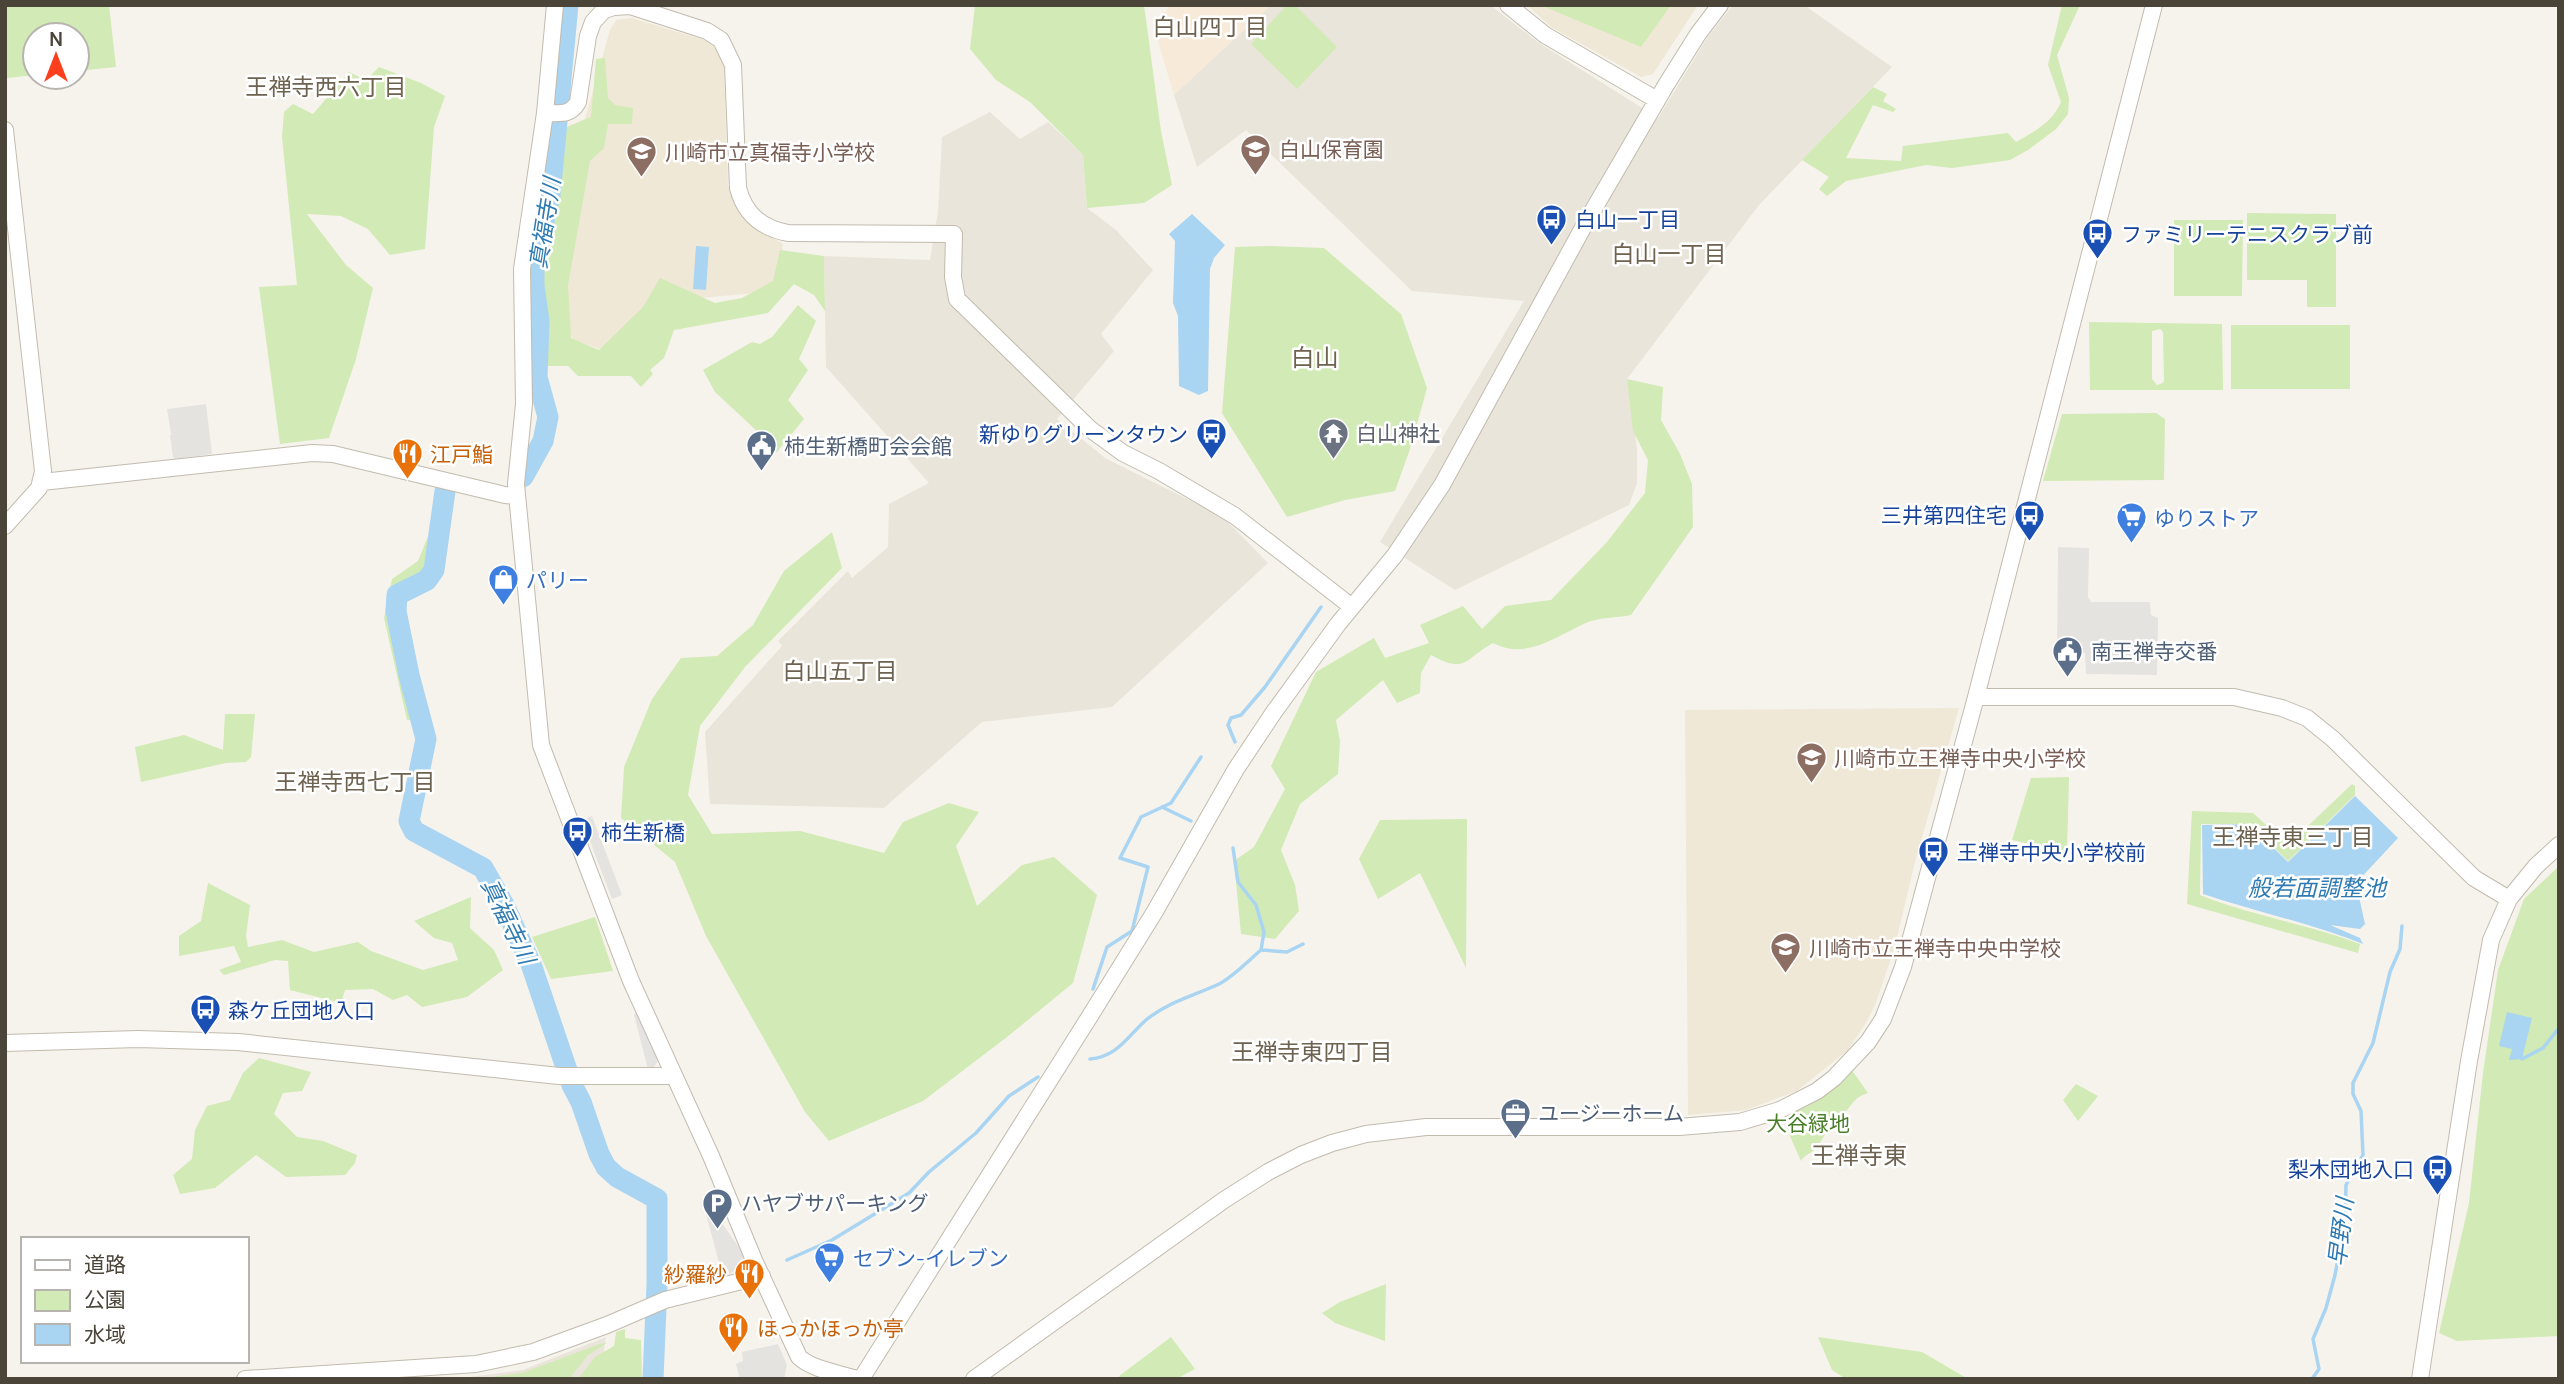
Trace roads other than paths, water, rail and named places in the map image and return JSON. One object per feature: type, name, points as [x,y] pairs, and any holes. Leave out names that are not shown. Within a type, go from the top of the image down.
[{"type":"street","points":[[555,5],[554,113],[522,269],[524,404],[517,496],[541,745],[631,981],[799,1357],[817,1367],[859,1379],[1154,913],[1236,769],[1274,712],[1352,607],[1395,555],[1442,485],[1560,267],[1657,100],[1698,34],[1720,5]]},
{"type":"street","points":[[1508,5],[1545,35],[1657,100]]},
{"type":"street","points":[[974,1379],[1246,1186],[1301,1155],[1332,1143],[1366,1134],[1426,1127],[1719,1125],[1770,1113],[1817,1091],[1850,1063],[1883,1019],[1894,994],[1976,697],[2154,5]]},
{"type":"street","points":[[554,113],[574,110],[578,102],[588,36],[593,22],[604,10],[630,6],[708,31],[721,40],[733,65],[738,188],[740,198],[752,216],[772,230],[788,233],[954,233],[953,277],[957,299],[966,311],[1090,429],[1123,453],[1235,516],[1352,607]]},
{"type":"street","points":[[5,130],[42,482],[34,495],[5,526]]},
{"type":"street","points":[[42,482],[313,453],[333,454],[517,496]]},
{"type":"street","points":[[1976,697],[2234,697],[2282,708],[2307,718],[2333,739],[2474,878],[2509,899]]},
{"type":"street","points":[[2420,1379],[2435,1269],[2491,940],[2509,899],[2536,866],[2559,845]]},
{"type":"street","points":[[5,1044],[138,1039],[238,1042],[565,1076],[674,1076]]},
{"type":"street","points":[[245,1379],[476,1364],[507,1359],[607,1325],[655,1304],[762,1276]]},
{"type":"water","points":[[1192,214],[1225,245],[1214,258],[1210,269],[1208,391],[1199,395],[1179,386],[1178,316],[1173,303],[1175,241],[1169,234]]},
{"type":"water","points":[[696,246],[709,247],[706,290],[693,289]]},
{"type":"water","name":"般若面調整池","points":[[2355,796],[2398,838],[2356,883],[2365,924],[2360,929],[2330,925],[2360,938],[2363,944],[2203,894],[2202,825],[2249,824],[2288,862]]},
{"type":"water","points":[[2507,1012],[2532,1018],[2522,1059],[2509,1060],[2512,1049],[2499,1046]]},
{"type":"waterway","name":"真福寺川","points":[[523,477],[543,441],[548,417],[537,377],[539,321],[534,265],[550,195],[568,5]]},
{"type":"waterway","name":"真福寺川","points":[[445,491],[434,570],[427,580],[397,595],[396,611],[426,739],[409,821],[414,831],[483,868],[504,905],[531,964],[572,1085],[581,1102],[599,1154],[606,1167],[617,1177],[657,1199],[653,1379]]},
{"type":"waterway","points":[[1235,742],[1228,725],[1231,718],[1241,715],[1265,687],[1321,607]]},
{"type":"waterway","points":[[1093,989],[1107,947],[1132,931],[1148,867],[1120,858],[1141,817],[1171,803],[1201,757]]},
{"type":"waterway","points":[[1162,807],[1191,821]]},
{"type":"waterway","points":[[1090,1059],[1115,1050],[1146,1020],[1163,1008],[1225,981],[1261,950],[1264,932],[1256,905],[1238,882],[1233,848]]},
{"type":"waterway","name":"早野川","points":[[2312,1379],[2319,1369],[2313,1339],[2326,1308],[2335,1275],[2345,1223],[2346,1185],[2363,1155],[2361,1111],[2353,1094],[2353,1083],[2373,1043],[2390,972],[2400,949],[2402,926]]},
{"type":"waterway","points":[[1262,950],[1287,952],[1303,944]]},
{"type":"waterway","points":[[2522,1059],[2543,1048],[2559,1028]]},
{"type":"waterway","points":[[787,1260],[832,1240],[909,1193],[929,1172],[976,1133],[1009,1096],[1038,1077]]},
{"type":"waterway","name":"真福寺川","points":[[656,1295],[660,1289]]},
{"type":"place","name":"白山保育園","points":[[1256,176]]},
{"type":"place","name":"川崎市立真福寺小学校","points":[[642,179]]},
{"type":"place","name":"白山一丁目","points":[[1552,246]]},
{"type":"place","name":"ファミリーテニスクラブ前","points":[[2098,261]]},
{"type":"place","name":"白山神社","points":[[1333,460]]},
{"type":"place","name":"新ゆりグリーンタウン","points":[[1211,461]]},
{"type":"place","name":"柿生新橋町会会館","points":[[761,473]]},
{"type":"place","name":"江戸鮨","points":[[407,481]]},
{"type":"place","name":"三井第四住宅","points":[[2030,542]]},
{"type":"place","name":"ゆりストア","points":[[2131,545]]},
{"type":"place","name":"パリー","points":[[503,607]]},
{"type":"place","name":"南王禅寺交番","points":[[2068,678]]},
{"type":"place","name":"川崎市立王禅寺中央小学校","points":[[1811,785]]},
{"type":"place","name":"柿生新橋","points":[[578,859]]},
{"type":"place","name":"王禅寺中央小学校前","points":[[1934,879]]},
{"type":"place","name":"川崎市立王禅寺中央中学校","points":[[1786,975]]},
{"type":"place","name":"森ケ丘団地入口","points":[[205,1037]]},
{"type":"place","name":"ユージーホーム","points":[[1515,1140]]},
{"type":"place","name":"梨木団地入口","points":[[2437,1196]]},
{"type":"place","name":"ハヤブサパーキング","points":[[718,1230]]},
{"type":"place","name":"セブン-イレブン","points":[[830,1285]]},
{"type":"place","name":"紗羅紗","points":[[750,1301]]},
{"type":"place","name":"ほっかほっか亭","points":[[734,1355]]},
{"type":"district","name":"白山四丁目","points":[[1210,26]]},
{"type":"district","name":"王禅寺西六丁目","points":[[326,86]]},
{"type":"district","name":"白山一丁目","points":[[1669,253]]},
{"type":"district","name":"白山","points":[[1315,356]]},
{"type":"district","name":"白山五丁目","points":[[840,670]]},
{"type":"district","name":"王禅寺西七丁目","points":[[355,781]]},
{"type":"district","name":"王禅寺東三丁目","points":[[2293,836]]},
{"type":"district","name":"王禅寺東四丁目","points":[[1312,1051]]},
{"type":"district","name":"王禅寺東","points":[[1859,1154]]},
{"type":"park label","name":"大谷緑地","points":[[1808,1123]]}]
